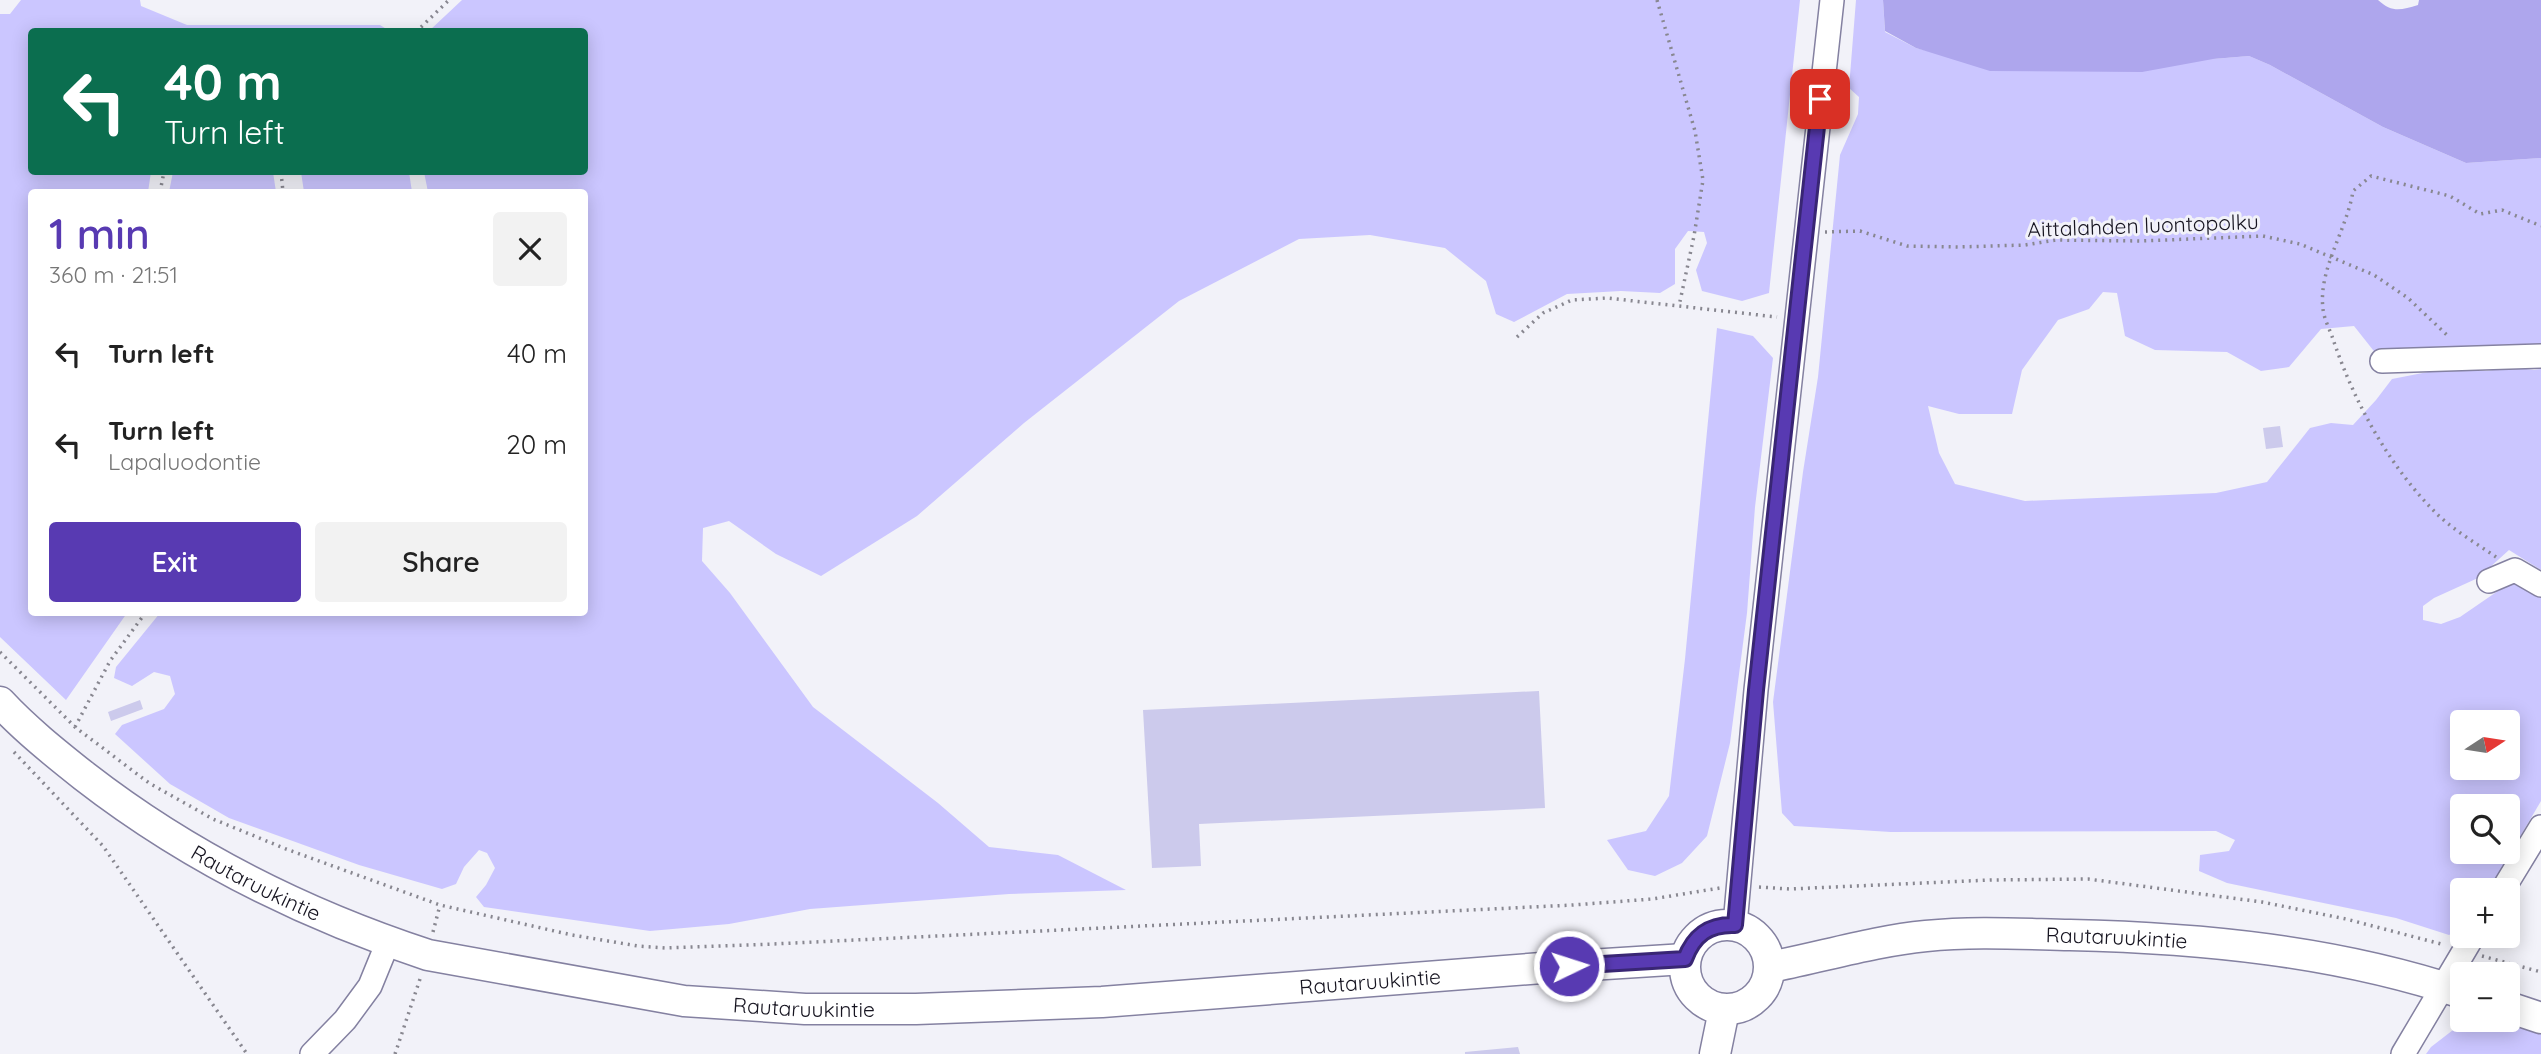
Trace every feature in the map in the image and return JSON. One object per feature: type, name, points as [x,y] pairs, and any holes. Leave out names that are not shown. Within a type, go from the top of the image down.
[{"type":"main road","name":"Rautaruukintie","points":[[0,702],[58,755],[126,809],[213,863],[281,898],[388,942],[428,955],[684,1001],[805,1009],[916,1009],[1102,1002],[1685,959]]},
{"type":"main road","points":[[1721,924],[1735,925],[1760,939],[1767,952],[1770,967],[1768,981],[1751,1003],[1724,1010],[1710,1006],[1694,993],[1685,973],[1685,959],[1689,946],[1708,928],[1721,924]]},
{"type":"main road","name":"Rautaruukintie","points":[[1770,967],[1922,936],[1962,933],[2158,937],[2273,950],[2368,966],[2450,989]]},
{"type":"main road","points":[[1715,1054],[1724,1010]]},
{"type":"main road","points":[[2520,1011],[2541,1018]]},
{"type":"street","points":[[1735,925],[1756,690],[1832,0]]},
{"type":"street","points":[[2382,360],[2541,356]]},
{"type":"street","points":[[2488,581],[2515,570],[2541,585]]},
{"type":"street","points":[[2509,878],[2541,827]]},
{"type":"street","points":[[326,1050],[370,986],[388,942]]},
{"type":"street","points":[[2403,1054],[2450,994]]},
{"type":"path","points":[[420,28],[449,0]]},
{"type":"path","points":[[1657,0],[1700,156],[1703,180],[1679,306]]},
{"type":"path","points":[[2515,570],[2437,514],[2404,477],[2361,407],[2339,358],[2323,309],[2326,270],[2350,209],[2353,191],[2371,176],[2450,195],[2480,214],[2502,210],[2541,226]]},
{"type":"path","name":"Aittalahden luontopolku","points":[[1805,232],[1860,231],[1907,246],[1958,247],[2025,245],[2056,240],[2263,236],[2300,244],[2374,275],[2408,299],[2445,334],[2481,357]]},
{"type":"path","points":[[1517,337],[1543,313],[1572,300],[1607,298],[1796,319]]},
{"type":"path","points":[[75,727],[110,661],[143,616]]},
{"type":"path","points":[[0,652],[75,727],[149,783],[213,819],[286,849],[440,905],[572,935],[638,946],[666,948],[1437,913],[1651,899],[1712,888],[1789,889],[1990,880],[2088,879],[2286,907],[2450,940]]},
{"type":"path","points":[[9,747],[103,846],[247,1054]]},
{"type":"path","points":[[395,1054],[428,955],[440,905]]},
{"type":"path","points":[[2479,948],[2541,972]]},
{"type":"shaded area","points":[[21,0],[140,0],[141,6],[187,25],[380,25],[385,28],[28,28],[28,175],[151,175],[148,189],[28,189],[28,616],[125,616],[66,700],[0,637],[0,14],[10,14]]},
{"type":"shaded area","points":[[462,0],[1800,0],[1769,293],[1742,301],[1702,291],[1696,270],[1707,243],[1704,232],[1688,231],[1675,249],[1675,284],[1660,293],[1621,291],[1567,294],[1514,322],[1496,314],[1486,281],[1445,248],[1370,235],[1299,239],[1179,301],[1024,423],[917,516],[821,576],[776,554],[729,521],[703,528],[702,561],[730,593],[813,707],[938,803],[989,847],[1058,855],[1126,890],[1009,894],[810,909],[729,924],[650,931],[484,907],[476,897],[495,868],[487,853],[479,850],[464,867],[456,884],[442,889],[359,865],[229,818],[170,784],[115,734],[122,725],[164,709],[175,694],[170,676],[154,672],[132,686],[114,678],[116,667],[158,616],[588,616],[588,189],[427,189],[425,175],[588,175],[588,28],[432,28]]},
{"type":"shaded area","points":[[1856,0],[1883,0],[1885,32],[1916,48],[1951,57],[2213,59],[2249,56],[2383,127],[2466,163],[2541,158],[2541,352],[2377,355],[2354,326],[2321,329],[2289,367],[2261,371],[2227,352],[2155,350],[2125,336],[2117,293],[2103,292],[2089,309],[2058,320],[2022,370],[2012,414],[1959,414],[1928,406],[1939,453],[1955,484],[2025,501],[2216,493],[2267,482],[2310,428],[2331,423],[2353,425],[2392,379],[2438,370],[2486,371],[2512,367],[2541,369],[2541,570],[2509,550],[2478,578],[2434,598],[2423,606],[2423,620],[2441,624],[2460,617],[2511,582],[2541,598],[2541,801],[2520,837],[2520,794],[2450,794],[2450,864],[2504,864],[2496,878],[2450,878],[2450,934],[2396,918],[2227,883],[2199,871],[2200,855],[2229,851],[2235,840],[2216,831],[1891,832],[1794,826],[1782,813],[1773,702],[1818,377],[1840,155],[1858,114],[1859,97],[1849,88]]},
{"type":"shaded area","points":[[1883,0],[2378,0],[2397,9],[2418,5],[2419,0],[2541,0],[2541,158],[2466,163],[2383,127],[2249,56],[2213,59],[2142,72],[1990,71],[1916,48],[1885,31]]},
{"type":"shaded area","points":[[172,175],[273,175],[276,189],[170,189]]},
{"type":"shaded area","points":[[301,175],[409,175],[412,189],[304,189]]},
{"type":"shaded area","points":[[1717,328],[1753,336],[1773,358],[1755,507],[1747,613],[1730,743],[1707,836],[1682,863],[1655,876],[1628,870],[1607,840],[1646,831],[1669,796]]},
{"type":"shaded area","points":[[2520,1025],[2541,1033],[2541,1054],[2426,1054],[2450,1032],[2520,1032]]},
{"type":"building","points":[[2280,426],[2283,447],[2266,449],[2263,428]]},
{"type":"building","points":[[1539,691],[1545,808],[1199,824],[1201,866],[1152,868],[1143,710]]},
{"type":"building","points":[[140,700],[143,709],[111,721],[108,712]]},
{"type":"building","points":[[1518,1047],[1520,1054],[1465,1054],[1465,1052]]},
{"type":"route","points":[[1569,966],[1685,959],[1689,946],[1708,928],[1721,924],[1735,925],[1756,690],[1820,99]]}]
